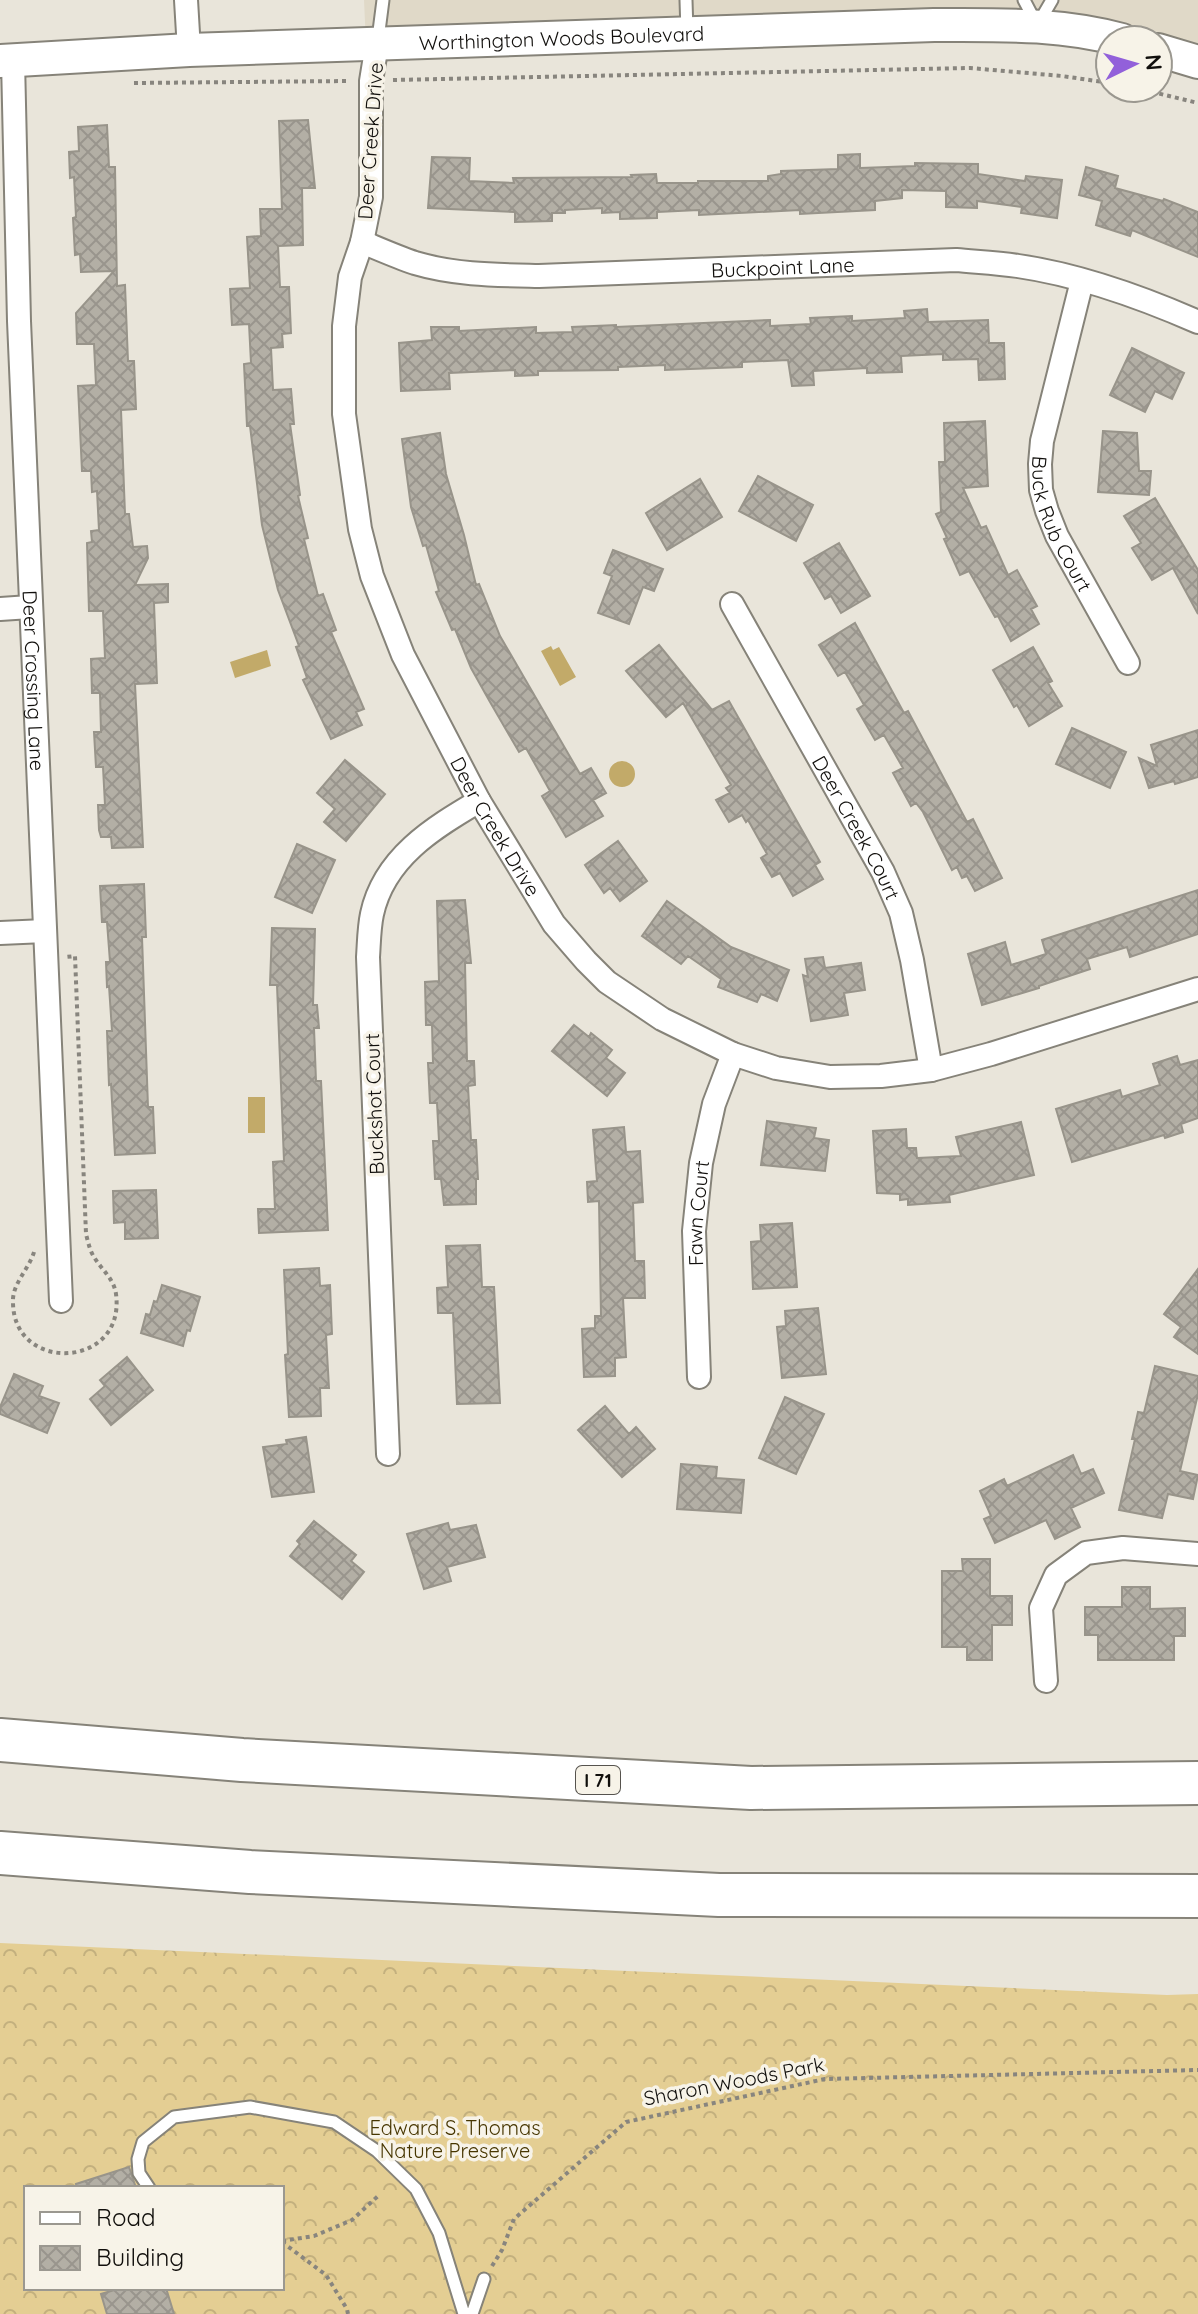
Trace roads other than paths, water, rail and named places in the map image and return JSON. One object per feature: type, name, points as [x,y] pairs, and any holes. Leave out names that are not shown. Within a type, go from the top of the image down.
[{"type":"highway","name":"I 71","points":[[0,1740],[242,1760],[751,1788],[1198,1783]]},
{"type":"highway","points":[[0,1853],[250,1872],[719,1895],[1198,1896]]},
{"type":"main road","name":"Worthington Woods Boulevard","points":[[6,61],[189,50],[934,25],[1038,8],[1068,29],[1094,34]]},
{"type":"main road","points":[[1174,55],[1198,62]]},
{"type":"street","points":[[186,0],[189,50]]},
{"type":"street","name":"Deer Creek Drive","points":[[377,44],[371,81],[371,197],[362,242],[350,277],[344,326],[344,414],[360,529],[372,576],[403,655],[479,801],[554,924],[607,982],[662,1019],[733,1054],[776,1068],[830,1077],[881,1076],[931,1070],[1198,989]]},
{"type":"street","name":"Deer Crossing Lane","points":[[6,61],[9,281],[30,607],[61,1301]]},
{"type":"street","name":"Buckpoint Lane","points":[[362,242],[412,262],[443,270],[486,275],[539,276],[956,260],[1020,267],[1082,281],[1153,302],[1198,322]]},
{"type":"street","name":"Buck Rub Court","points":[[1082,281],[1042,441],[1041,490],[1057,536],[1128,663]]},
{"type":"street","name":"Deer Creek Court","points":[[732,604],[883,872],[901,913],[931,1070]]},
{"type":"street","points":[[0,609],[30,607]]},
{"type":"street","name":"Buckshot Court","points":[[388,1454],[368,957],[372,913],[383,883],[410,847],[434,828],[479,801]]},
{"type":"street","points":[[0,933],[45,931]]},
{"type":"street","name":"Fawn Court","points":[[699,1377],[694,1231],[701,1163],[714,1104],[733,1054]]},
{"type":"street","points":[[1046,1681],[1041,1608],[1056,1575],[1086,1553],[1123,1548],[1198,1554]]},
{"type":"lane","points":[[377,44],[383,0]]},
{"type":"lane","points":[[686,0],[687,33]]},
{"type":"lane","points":[[148,2186],[139,2173],[138,2159],[143,2142],[174,2117],[250,2107],[334,2122],[377,2151],[416,2189],[439,2233],[464,2314]]},
{"type":"lane","points":[[472,2314],[484,2279]]},
{"type":"park label","name":"Edward S. Thomas Nature Preserve","points":[[455,2138]]}]
